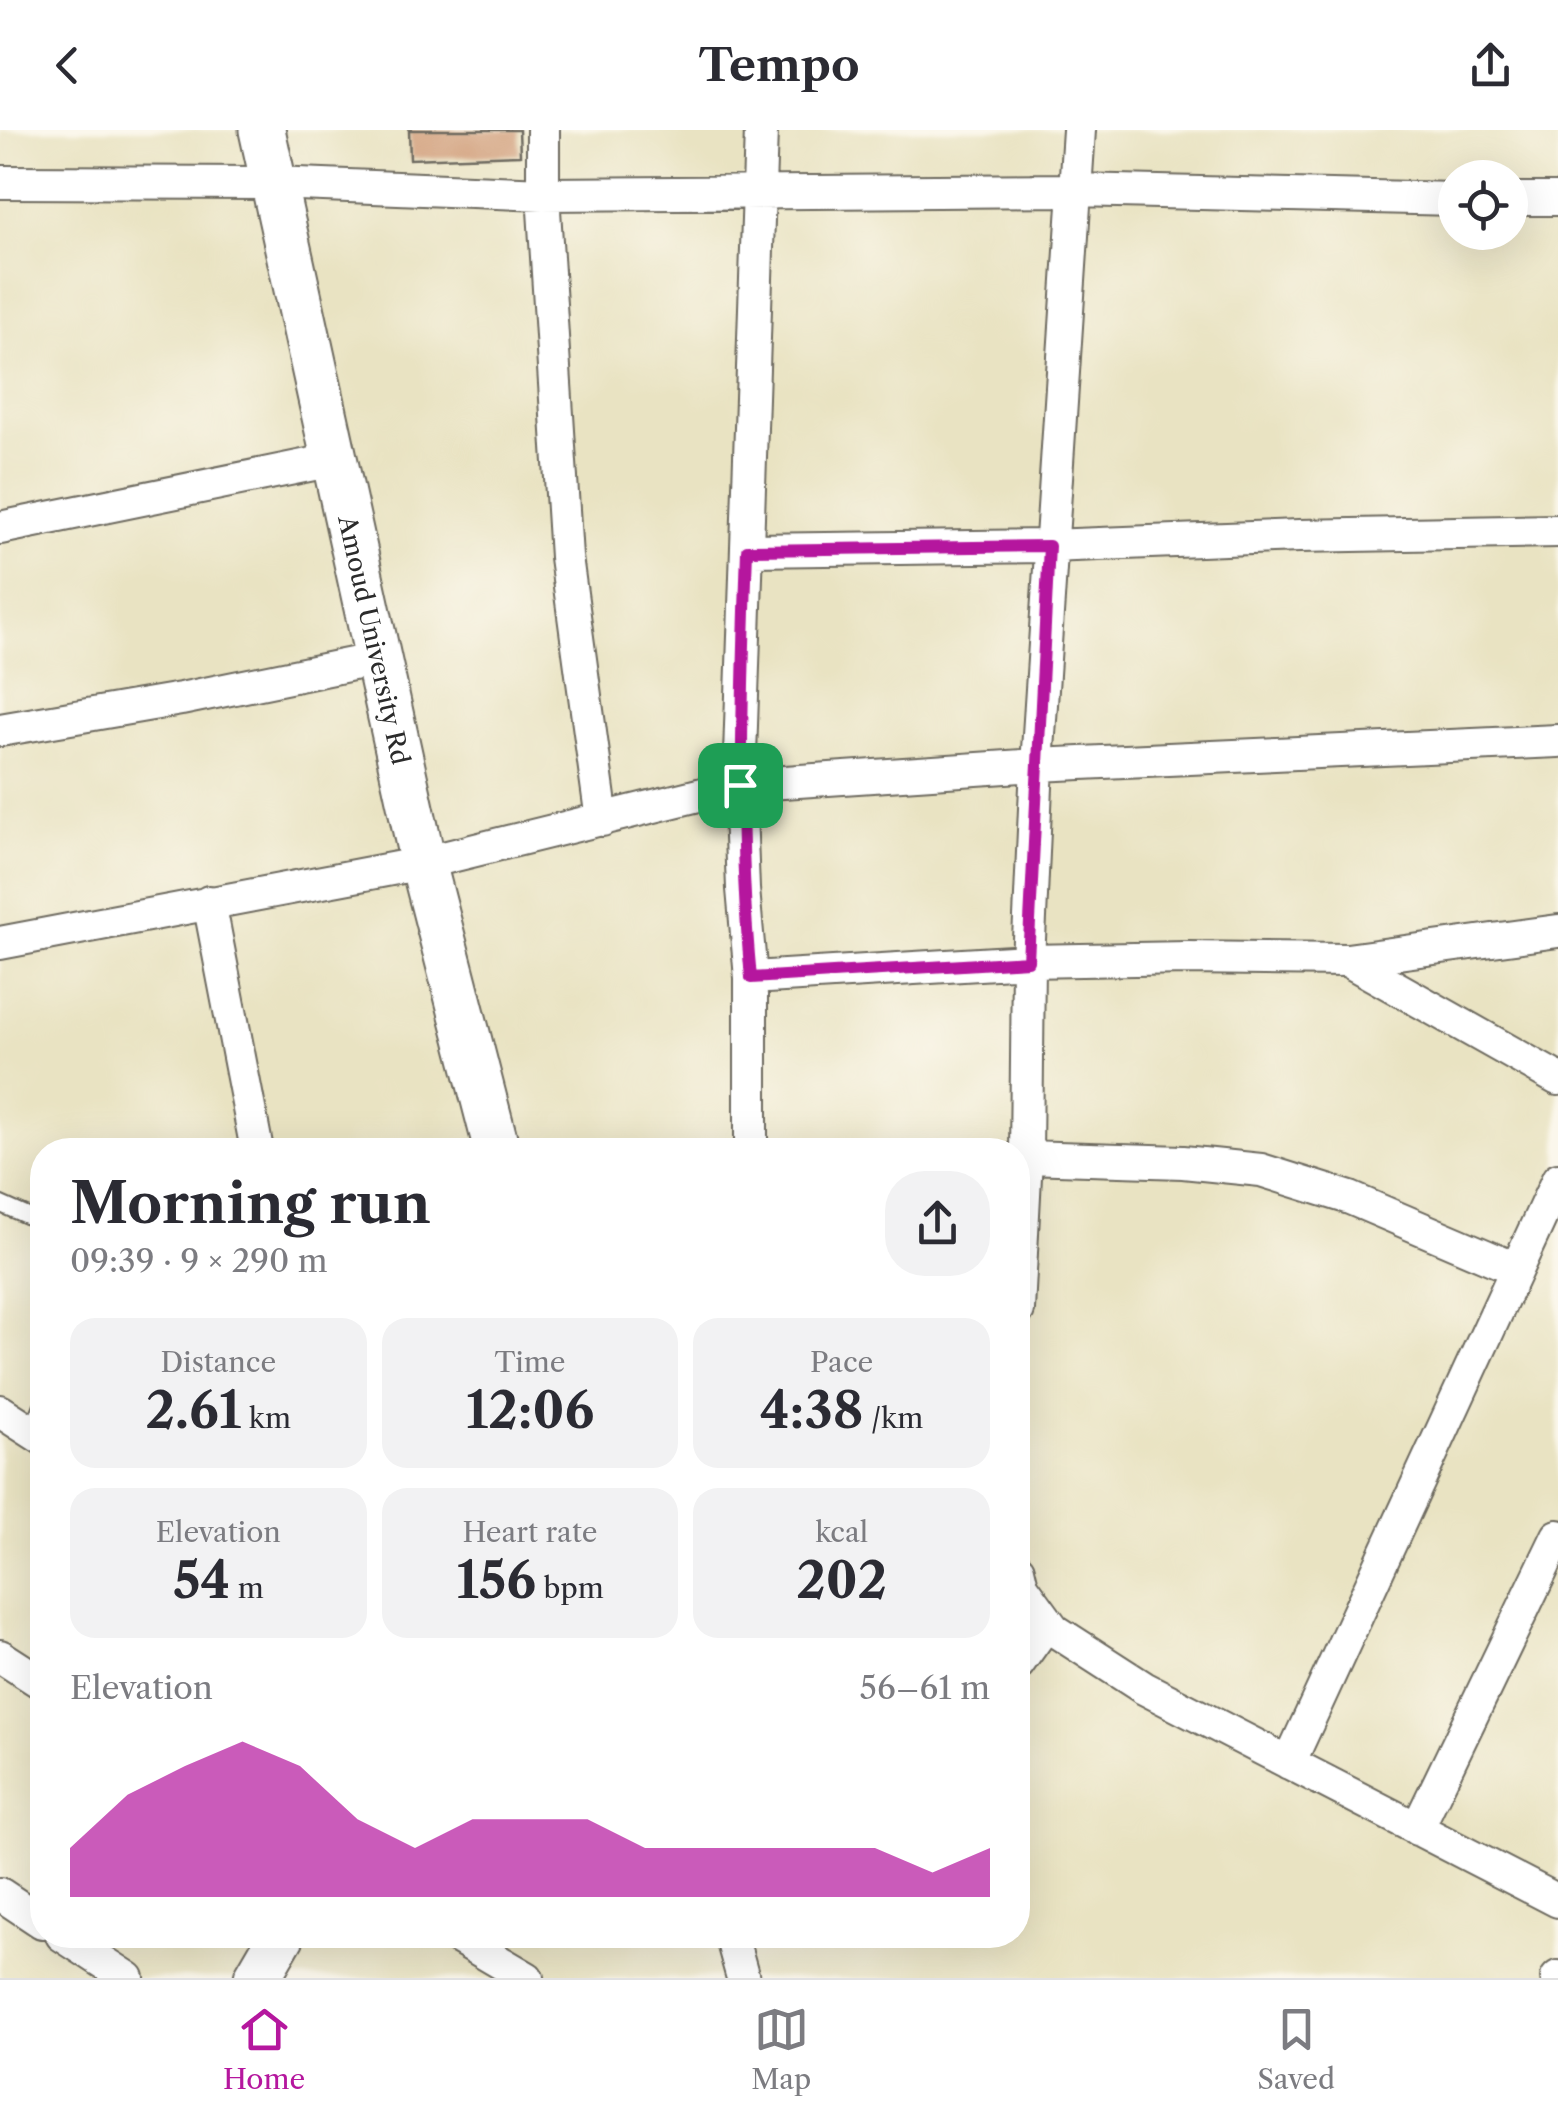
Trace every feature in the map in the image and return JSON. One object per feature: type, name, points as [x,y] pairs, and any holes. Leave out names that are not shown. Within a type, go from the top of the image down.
[{"type":"street","name":"Amoud University Rd","points":[[262,130],[424,864],[494,1138]]},
{"type":"street","points":[[543,130],[543,194],[566,557],[602,820]]},
{"type":"street","points":[[751,1138],[751,978],[742,888],[740,785],[761,130]]},
{"type":"street","points":[[1026,1138],[1028,961],[1037,765],[1080,130]]},
{"type":"street","points":[[0,182],[274,183],[543,194],[1076,190],[1438,198]]},
{"type":"street","points":[[1528,199],[1558,200]]},
{"type":"street","points":[[0,528],[332,460]]},
{"type":"street","points":[[747,550],[1049,546],[1558,531]]},
{"type":"street","points":[[0,730],[181,699],[377,659]]},
{"type":"street","points":[[0,943],[424,864],[740,785],[1037,765],[1558,741]]},
{"type":"street","points":[[209,902],[256,1138]]},
{"type":"street","points":[[751,978],[1028,961],[1347,960],[1558,931]]},
{"type":"street","points":[[1347,960],[1558,1080]]},
{"type":"street","points":[[1030,1157],[1183,1162],[1261,1170],[1350,1198],[1516,1270]]},
{"type":"street","points":[[1289,1762],[1558,1179]]},
{"type":"street","points":[[0,1411],[30,1422]]},
{"type":"street","points":[[1417,1828],[1558,1536]]},
{"type":"street","points":[[1030,1597],[1048,1622],[1144,1688],[1558,1901]]},
{"type":"street","points":[[1030,1647],[1048,1622]]},
{"type":"street","points":[[0,1656],[30,1675]]},
{"type":"street","points":[[0,1894],[30,1914]]},
{"type":"street","points":[[82,1948],[128,1978]]},
{"type":"street","points":[[257,1978],[274,1948]]},
{"type":"street","points":[[476,1948],[527,1978]]},
{"type":"street","points":[[734,1948],[742,1978]]},
{"type":"lane","points":[[0,1204],[30,1217]]},
{"type":"building","points":[[409,130],[519,130],[520,155],[410,159]]},
{"type":"route","points":[[1049,546],[1028,961],[751,978],[742,888],[740,785],[747,550],[1049,546]]}]
